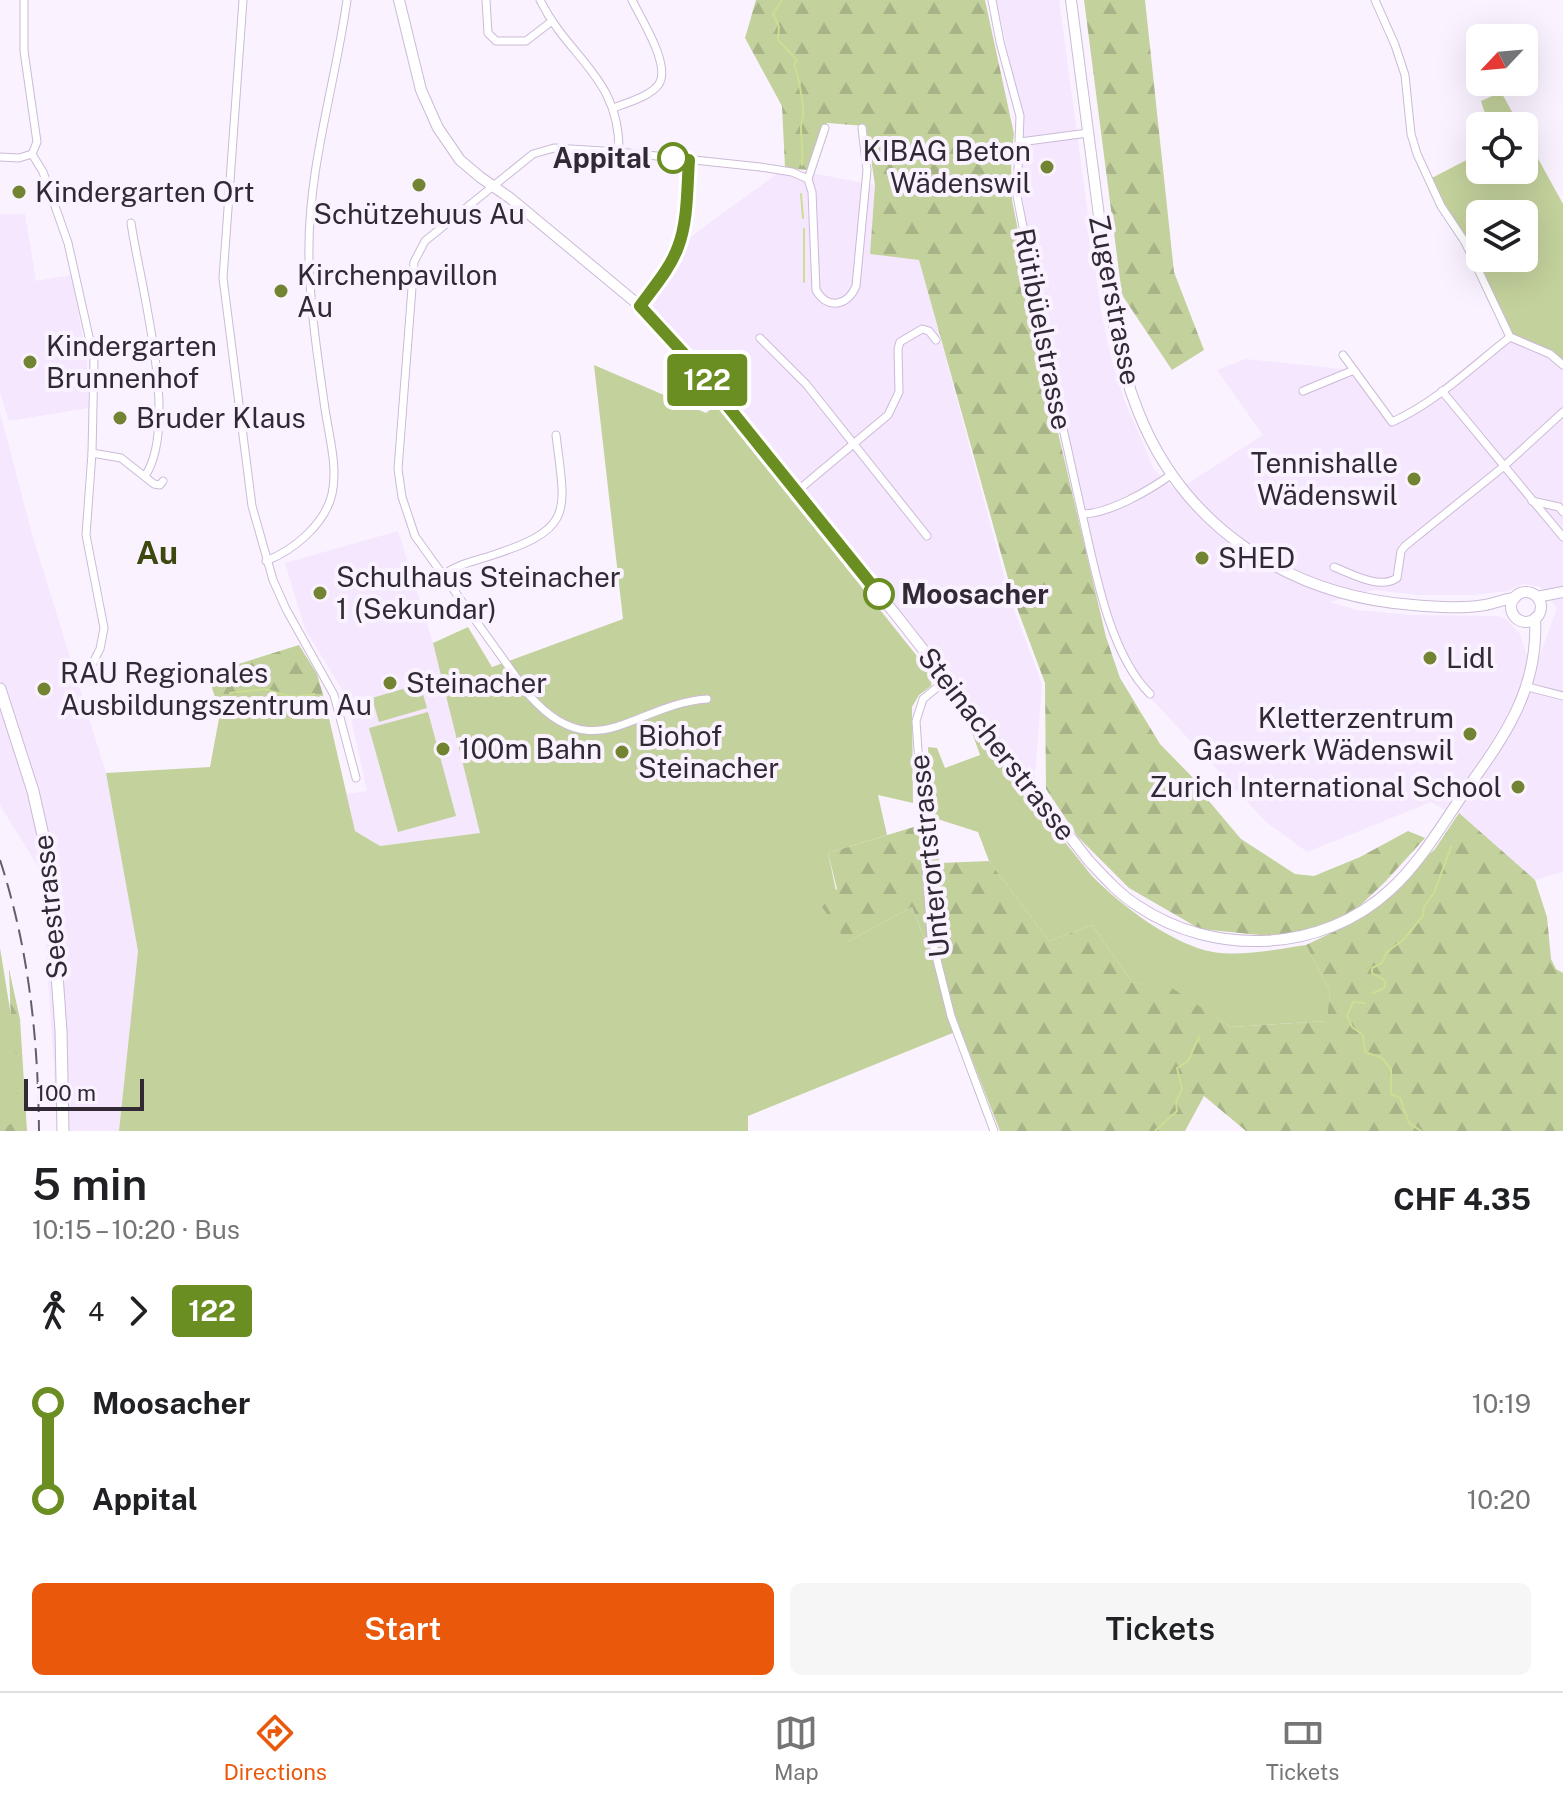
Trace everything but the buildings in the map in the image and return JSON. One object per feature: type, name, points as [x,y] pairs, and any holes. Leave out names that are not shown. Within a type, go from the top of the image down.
[{"type":"main road","name":"Seestrasse","points":[[0,689],[33,791],[49,862],[61,1017],[63,1131]]},
{"type":"street","points":[[0,157],[23,158],[32,154],[37,142],[24,51],[24,0]]},
{"type":"street","points":[[243,0],[223,293],[252,506],[266,561],[286,609],[334,695],[356,778]]},
{"type":"street","points":[[266,561],[315,526],[327,510],[333,489],[333,460],[310,291],[309,238],[312,197],[347,0]]},
{"type":"street","name":"Steinacherstrasse","points":[[399,0],[417,77],[431,115],[460,160],[640,306],[697,368],[1089,861],[1114,888],[1170,925],[1201,936],[1253,942],[1284,940],[1323,930],[1358,914],[1391,889],[1425,848],[1487,761],[1511,721],[1528,687],[1532,671],[1535,618]]},
{"type":"street","points":[[486,0],[488,33],[496,41],[526,41],[552,21]]},
{"type":"street","points":[[540,0],[552,21],[598,77],[613,108],[619,131],[619,152]]},
{"type":"street","points":[[613,108],[653,91],[659,85],[663,70],[632,0]]},
{"type":"street","name":"Rütibüelstrasse","points":[[992,0],[1020,116],[1017,196],[1082,514],[1107,616],[1138,683],[1150,694]]},
{"type":"street","name":"Zugerstrasse","points":[[1071,0],[1107,281],[1121,358],[1137,411],[1172,474],[1212,521],[1242,547],[1319,587],[1353,597],[1437,607],[1487,605],[1515,598]]},
{"type":"street","points":[[1375,0],[1405,75],[1411,134],[1417,154],[1441,206],[1465,242],[1510,337],[1550,354],[1563,365]]},
{"type":"street","points":[[825,128],[808,179],[812,192],[816,290],[824,300],[832,303],[851,297],[856,286],[867,170],[862,128]]},
{"type":"street","points":[[1020,142],[1088,133]]},
{"type":"street","points":[[707,699],[671,707],[604,731],[582,730],[559,722],[542,710],[529,695],[442,576],[409,524],[398,469],[414,262],[425,241],[517,166],[542,150],[565,148],[619,152],[760,167],[792,172],[808,179]]},
{"type":"street","points":[[32,154],[43,172],[68,243],[90,334],[96,384],[86,535],[104,628],[100,649],[88,672]]},
{"type":"street","points":[[640,306],[678,246],[689,160]]},
{"type":"street","points":[[131,223],[148,318],[159,408],[159,439],[145,476]]},
{"type":"street","points":[[796,492],[888,415],[901,379],[900,342],[922,329],[929,331],[936,340]]},
{"type":"street","points":[[1343,355],[1392,422],[1442,391],[1510,337]]},
{"type":"street","points":[[760,338],[806,384],[927,536]]},
{"type":"street","points":[[1303,391],[1354,370]]},
{"type":"street","points":[[1442,391],[1563,537]]},
{"type":"street","points":[[1334,567],[1372,581],[1393,582],[1397,578],[1401,551],[1405,546],[1503,467],[1563,412]]},
{"type":"street","points":[[442,576],[457,566],[537,537],[558,519],[564,501],[556,435]]},
{"type":"street","points":[[92,453],[121,458],[154,484],[160,485],[163,481]]},
{"type":"street","points":[[1082,514],[1100,512],[1155,486],[1172,474]]},
{"type":"street","points":[[1532,501],[1559,507],[1563,512]]},
{"type":"street","points":[[1527,592],[1539,601],[1535,618],[1523,621],[1512,610],[1515,598],[1527,592]]},
{"type":"street","points":[[1539,601],[1563,592]]},
{"type":"street","name":"Zugerstrasse","points":[[1487,605],[1512,610]]},
{"type":"street","name":"Steinacherstrasse","points":[[1523,621],[1533,644]]},
{"type":"street","name":"Unterortstrasse","points":[[946,680],[923,699],[916,721],[931,936],[951,1016],[994,1131]]},
{"type":"street","points":[[1528,687],[1563,696]]},
{"type":"shaded area","points":[[996,0],[1059,0],[1101,311],[1110,353],[1124,399],[1154,469],[1176,491],[1263,435],[1217,370],[1245,359],[1354,370],[1392,422],[1405,416],[1510,337],[1550,354],[1563,365],[1563,695],[1529,686],[1557,608],[1540,587],[1523,584],[1508,591],[1473,595],[1418,595],[1374,590],[1330,602],[1356,610],[1412,615],[1497,616],[1506,619],[1520,634],[1532,671],[1499,736],[1445,810],[1431,802],[1307,852],[1265,821],[1145,692],[1111,619],[1085,518],[1024,210],[1020,171],[1024,124]]},
{"type":"shaded area","points":[[785,168],[875,185],[870,254],[919,259],[1011,601],[1042,684],[1034,787],[812,503],[652,307],[677,266],[689,238]]},
{"type":"shaded area","points":[[0,214],[25,214],[36,281],[71,275],[87,359],[88,408],[9,421],[0,393]]},
{"type":"shaded area","points":[[0,412],[32,534],[106,773],[138,951],[119,1131],[58,1131],[41,871],[0,805]]},
{"type":"shaded area","name":"Steinacher","points":[[398,531],[433,643],[480,833],[380,846],[355,831],[346,794],[367,791],[346,696],[305,629],[285,563]]},
{"type":"shaded area","name":"Zurich International School","points":[[1528,688],[1563,697],[1563,872],[1535,880],[1459,813]]},
{"type":"green space","points":[[756,0],[985,0],[1014,134],[1012,200],[1056,424],[1106,637],[1120,678],[1160,744],[1202,787],[1208,800],[1241,839],[1295,874],[1314,876],[1360,857],[1408,831],[1425,838],[1347,918],[1279,937],[1200,929],[1129,888],[1078,837],[1046,789],[1045,683],[1014,600],[919,260],[870,254],[875,185],[866,126],[827,123],[808,170],[785,168],[782,106],[745,38]]},
{"type":"green space","points":[[1084,0],[1145,0],[1174,272],[1204,350],[1172,370],[1122,295]]},
{"type":"green space","points":[[1492,96],[1503,96],[1512,112],[1485,112],[1481,101]]},
{"type":"green space","points":[[1538,158],[1563,204],[1563,365],[1550,354],[1510,337],[1479,272],[1538,272],[1538,200],[1466,200],[1466,244],[1428,180],[1466,160],[1466,184],[1538,184]]},
{"type":"green space","points":[[594,365],[706,413],[716,405],[933,676],[931,686],[919,695],[912,707],[913,803],[878,795],[887,835],[828,853],[847,942],[912,907],[960,1030],[748,1116],[748,1131],[119,1131],[138,951],[106,773],[210,767],[220,713],[326,705],[355,831],[380,846],[480,833],[433,643],[468,627],[492,667],[623,619]]},
{"type":"green space","points":[[299,645],[317,674],[326,705],[220,713],[212,688],[216,671]]},
{"type":"green space","points":[[420,684],[427,708],[379,722],[372,698]]},
{"type":"green space","points":[[428,712],[456,816],[398,832],[369,728]]},
{"type":"green space","points":[[968,721],[1092,876],[1148,922],[1181,941],[1213,952],[1248,953],[1306,945],[1330,991],[1328,1021],[1231,1027],[1172,989],[1132,982],[1092,925],[1049,941],[989,861],[978,832],[931,817],[928,747],[937,748],[945,768],[980,755]]},
{"type":"green space","points":[[1459,813],[1535,880],[1547,917],[1551,959],[1556,969],[1563,973],[1563,1131],[1246,1131],[1204,1096],[1185,1131],[1000,1131],[912,907],[847,942],[822,907],[837,889],[828,853],[927,823],[940,863],[989,861],[1049,941],[1092,925],[1132,982],[1172,988],[1231,1027],[1327,1021],[1330,991],[1306,945],[1350,924],[1392,890],[1435,849]]},
{"type":"green space","points":[[0,948],[19,1065],[17,1131],[0,1131]]},
{"type":"green space","points":[[9,969],[20,1019],[27,1131],[0,1131],[15,1121],[17,1060],[11,1024]]},
{"type":"waterway","points":[[782,0],[773,14],[779,27],[778,40],[797,60],[794,65],[803,111],[802,165]]},
{"type":"waterway","points":[[801,194],[803,218]]},
{"type":"waterway","points":[[804,229],[804,282]]},
{"type":"waterway","points":[[230,693],[264,689],[292,697],[314,694]]},
{"type":"waterway","points":[[1373,993],[1384,988],[1386,981],[1372,973],[1372,968],[1382,963],[1387,952],[1403,940],[1423,916],[1424,907],[1434,893],[1451,847]]},
{"type":"waterway","points":[[1365,1003],[1353,1002],[1347,1016],[1352,1027],[1363,1035],[1365,1052],[1382,1058],[1391,1069],[1391,1094],[1400,1098],[1409,1123],[1421,1131]]},
{"type":"waterway","points":[[1155,1131],[1177,1111],[1176,1102],[1182,1089],[1177,1068],[1188,1061],[1199,1037]]},
{"type":"railway","points":[[0,860],[18,927],[30,994],[37,1062],[39,1131]]},
{"type":"bus line","name":"122","points":[[673,158],[689,160],[682,231],[668,266],[640,306],[697,368],[879,594]]},
{"type":"place","name":"Appital","points":[[673,158]]},
{"type":"place","name":"KIBAG Beton Wädenswil","points":[[1047,167]]},
{"type":"place","name":"Schützehuus Au","points":[[419,185]]},
{"type":"place","name":"Kindergarten Ort","points":[[19,192]]},
{"type":"place","name":"Kirchenpavillon Au","points":[[281,291]]},
{"type":"place","name":"Kindergarten Brunnenhof","points":[[30,362]]},
{"type":"place","name":"Bruder Klaus","points":[[120,418]]},
{"type":"place","name":"Tennishalle Wädenswil","points":[[1414,479]]},
{"type":"place","name":"SHED","points":[[1202,558]]},
{"type":"place","name":"Schulhaus Steinacher 1 (Sekundar)","points":[[320,593]]},
{"type":"place","name":"Moosacher","points":[[879,594]]},
{"type":"place","name":"Lidl","points":[[1430,658]]},
{"type":"place","name":"Steinacher","points":[[390,683]]},
{"type":"place","name":"RAU Regionales Ausbildungszentrum Au","points":[[44,689]]},
{"type":"place","name":"Kletterzentrum Gaswerk Wädenswil","points":[[1470,734]]},
{"type":"place","name":"100m Bahn","points":[[443,749]]},
{"type":"place","name":"Biohof Steinacher","points":[[622,752]]},
{"type":"place","name":"Zurich International School","points":[[1518,787]]},
{"type":"district","name":"Au","points":[[157,553]]}]
